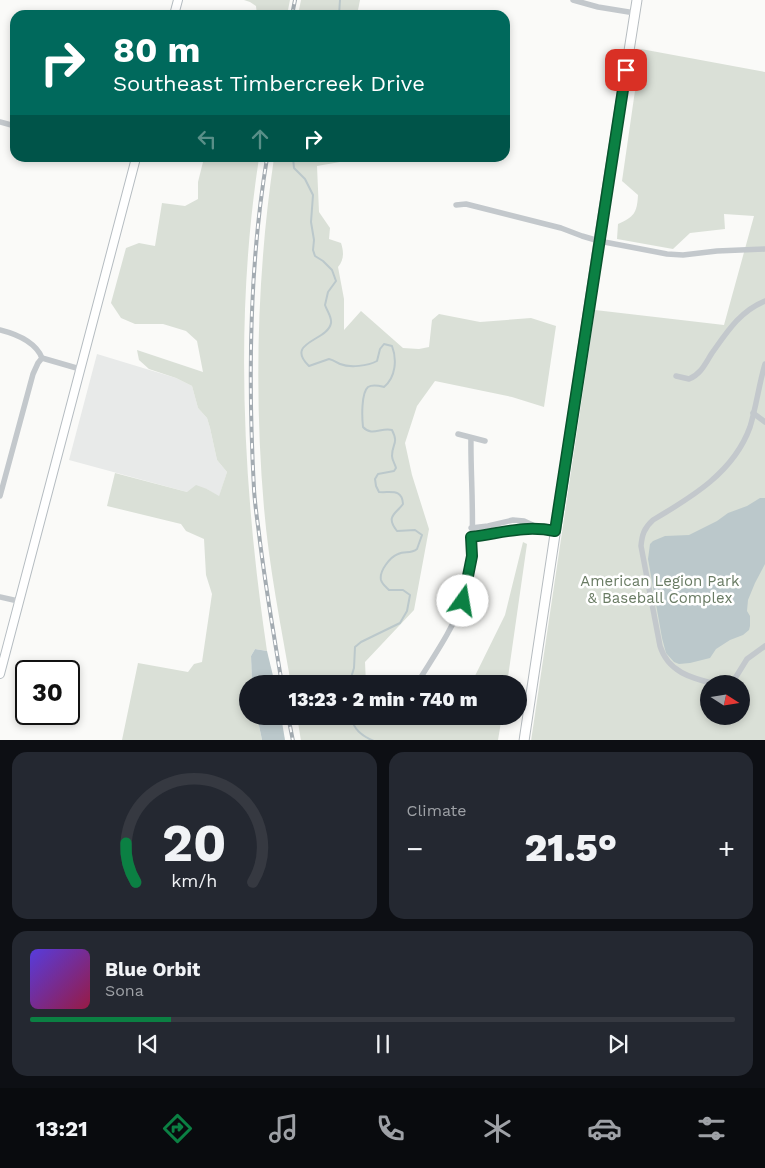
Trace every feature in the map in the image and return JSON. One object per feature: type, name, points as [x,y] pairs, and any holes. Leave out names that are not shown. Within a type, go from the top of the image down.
[{"type":"main road","points":[[524,740],[637,0]]},
{"type":"main road","points":[[0,674],[135,162]]},
{"type":"street","points":[[573,0],[598,7],[635,13]]},
{"type":"street","points":[[456,205],[466,204],[519,216],[599,241],[667,254],[702,254],[717,250],[765,249]]},
{"type":"street","points":[[676,376],[689,380],[700,372],[734,323],[753,306],[765,301]]},
{"type":"street","points":[[0,330],[18,335],[39,351],[42,358]]},
{"type":"street","points":[[42,358],[80,369]]},
{"type":"street","points":[[0,496],[33,374],[42,358]]},
{"type":"street","points":[[700,678],[669,665],[663,657],[641,546],[642,534],[646,526],[653,520],[700,490],[722,471],[736,455],[744,442],[765,364]]},
{"type":"street","points":[[753,413],[765,422]]},
{"type":"street","points":[[458,434],[485,441]]},
{"type":"street","points":[[422,675],[451,627],[463,601],[471,563],[471,438]]},
{"type":"street","points":[[471,528],[513,520],[524,521],[537,528]]},
{"type":"street","points":[[471,537],[504,530],[537,528],[555,531]]},
{"type":"street","points":[[0,597],[18,600]]},
{"type":"street","points":[[737,675],[747,659],[765,646]]},
{"type":"shaded area","points":[[97,354],[176,378],[192,386],[198,408],[207,418],[217,460],[227,472],[219,497],[207,489],[187,492],[69,460]]},
{"type":"shaded area","points":[[760,498],[765,498],[765,564],[748,600],[749,630],[716,649],[710,658],[690,663],[679,664],[674,662],[666,653],[662,638],[648,559],[650,544],[665,536],[689,535]]},
{"type":"shaded area","points":[[255,649],[267,651],[273,675],[252,675],[251,656]]},
{"type":"shaded area","points":[[259,725],[282,725],[285,740],[262,740]]},
{"type":"green space","points":[[244,0],[290,0],[288,10],[256,10],[256,6]]},
{"type":"green space","points":[[301,0],[360,0],[358,10],[299,10]]},
{"type":"green space","name":"American Legion Park & Baseball Complex","points":[[641,49],[765,72],[765,740],[531,740],[595,310],[724,325],[754,216],[724,214],[725,229],[690,233],[673,249],[617,239],[618,224],[634,214],[638,195],[622,181]]},
{"type":"green space","points":[[203,162],[258,162],[246,281],[244,342],[245,404],[247,467],[252,528],[267,651],[255,649],[251,656],[252,675],[239,675],[239,725],[259,725],[262,740],[122,740],[138,663],[188,672],[194,664],[202,662],[212,594],[206,575],[204,539],[186,531],[181,524],[107,506],[115,473],[187,492],[196,485],[219,496],[227,472],[217,460],[207,418],[198,408],[192,386],[176,378],[149,369],[139,360],[137,350],[203,372],[197,341],[186,331],[163,324],[135,324],[121,318],[111,303],[126,248],[139,243],[155,246],[162,203],[185,206],[198,199],[198,182]]},
{"type":"green space","points":[[273,162],[340,162],[317,166],[319,212],[330,228],[329,239],[341,243],[343,250],[343,256],[338,267],[344,299],[344,330],[361,311],[403,348],[419,349],[429,347],[432,320],[439,314],[480,322],[531,318],[556,326],[544,407],[512,397],[435,381],[417,406],[405,443],[412,475],[429,529],[414,610],[365,662],[366,675],[289,675],[269,552],[261,464],[258,377],[264,245]]},
{"type":"green space","points":[[523,542],[527,544],[508,675],[475,675],[505,615]]},
{"type":"green space","points":[[298,725],[500,725],[498,740],[301,740]]},
{"type":"waterway","points":[[339,10],[340,0]]},
{"type":"waterway","points":[[293,162],[294,168],[305,179],[313,195],[311,222],[315,256],[332,270],[336,281],[328,292],[325,305],[331,323],[323,334],[304,347],[301,352],[303,358],[309,366],[329,359],[344,365],[364,365],[377,361],[380,349],[384,344],[392,346],[395,356],[393,373],[384,387],[372,386],[366,390],[362,418],[363,427],[373,432],[392,430],[395,441],[392,458],[396,468],[394,471],[378,474],[375,479],[376,486],[379,492],[395,492],[401,496],[403,504],[392,519],[397,531],[415,530],[422,535],[417,549],[401,553],[392,558],[381,576],[382,583],[389,590],[403,590],[410,595],[407,611],[400,623],[361,642],[355,647],[352,675]]},
{"type":"waterway","points":[[354,725],[359,732],[372,740]]},
{"type":"railway","points":[[293,10],[295,0]]},
{"type":"railway","points":[[266,162],[253,281],[252,448],[257,516],[267,595],[280,675]]},
{"type":"railway","points":[[290,725],[293,740]]},
{"type":"route","points":[[463,601],[472,556],[471,537],[514,529],[537,528],[555,531],[626,70]]}]
